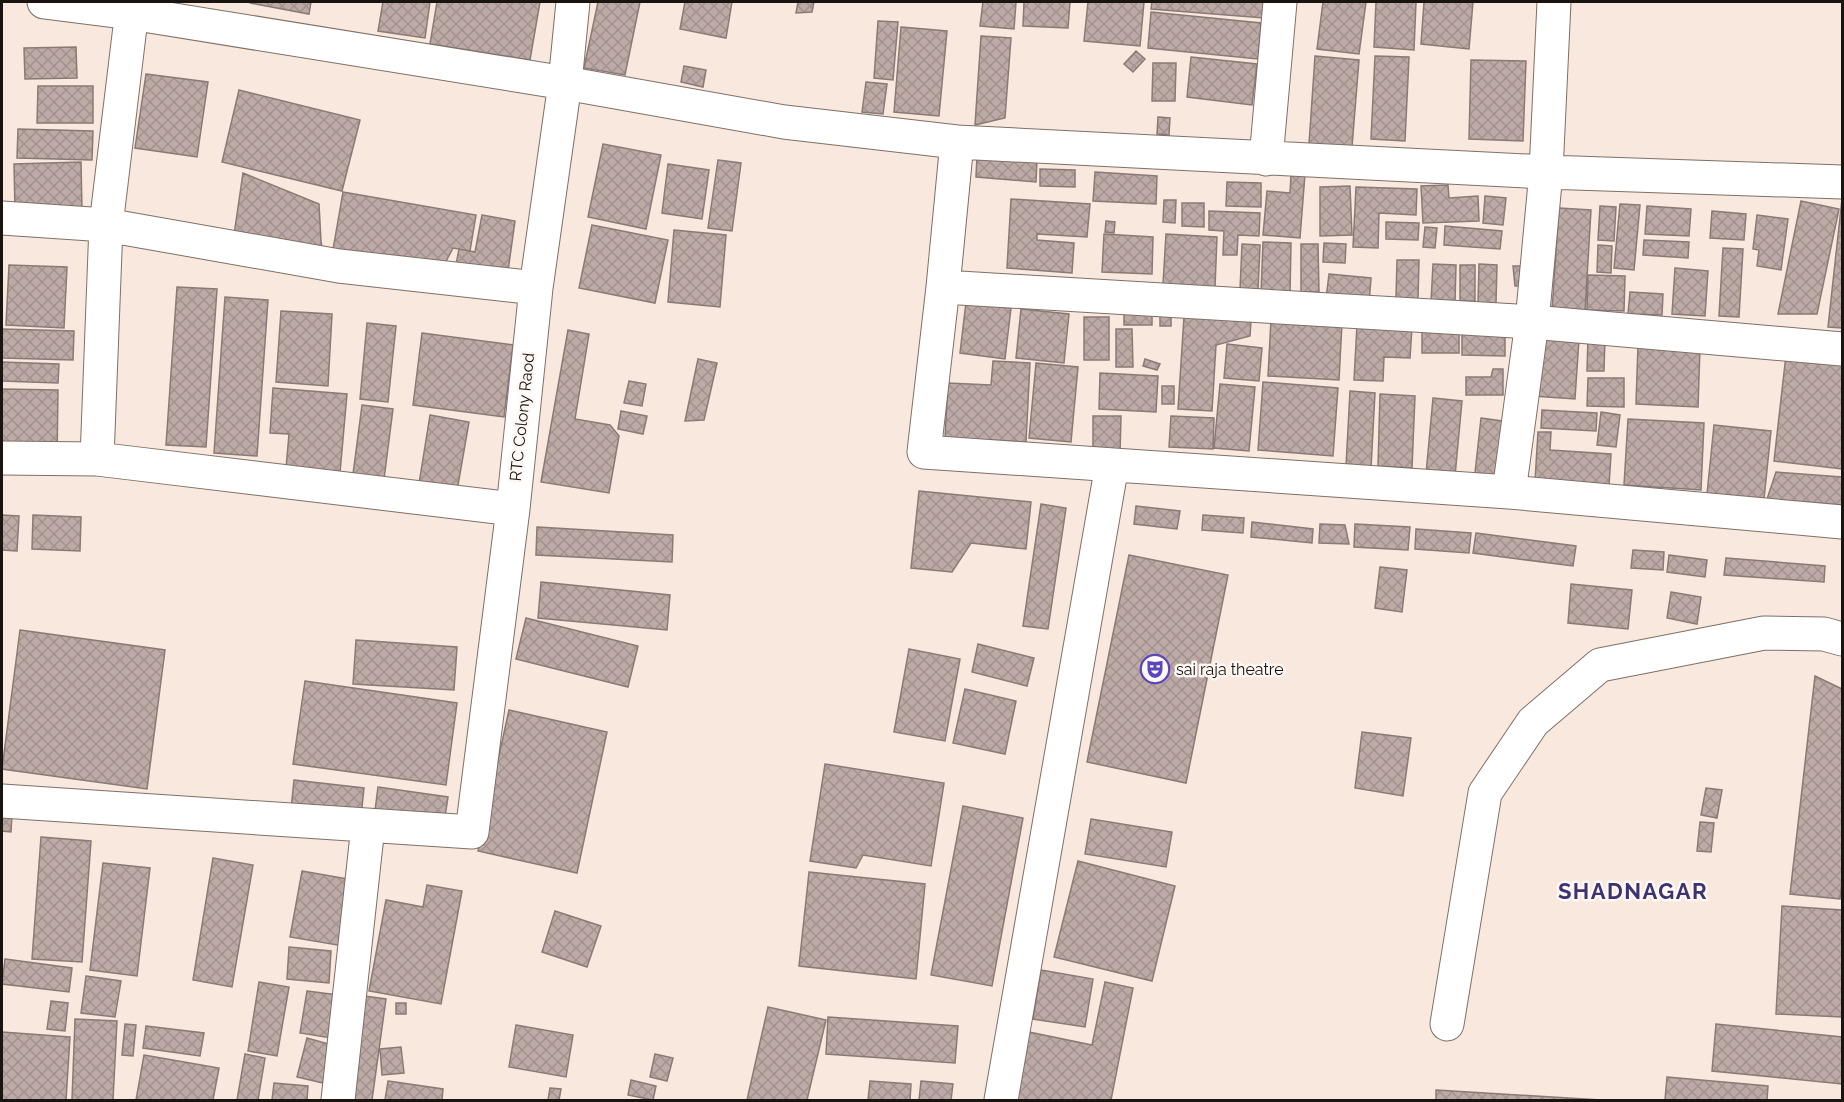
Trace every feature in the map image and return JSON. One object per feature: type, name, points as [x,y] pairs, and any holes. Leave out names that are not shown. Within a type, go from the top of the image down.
[{"type":"street","points":[[44,2],[132,7],[783,122],[957,142],[1546,172],[1842,182]]},
{"type":"street","name":"RTC Colony Raod","points":[[368,826],[472,832],[513,509],[536,288],[566,83],[573,2]]},
{"type":"street","points":[[1266,159],[1280,2]]},
{"type":"street","points":[[1509,492],[1532,322],[1546,172],[1554,2]]},
{"type":"street","points":[[97,459],[106,225],[132,7]]},
{"type":"street","points":[[957,142],[924,452],[1509,492],[1842,522]]},
{"type":"street","points":[[2,218],[106,225],[339,266],[536,288]]},
{"type":"street","points":[[943,287],[1532,322],[1842,349]]},
{"type":"street","points":[[2,458],[97,459],[513,509]]},
{"type":"street","points":[[1000,1101],[1112,465]]},
{"type":"street","points":[[1447,1024],[1485,793],[1533,722],[1600,665],[1764,633],[1824,634],[1842,639]]},
{"type":"street","points":[[2,801],[368,826],[338,1101]]},
{"type":"building","points":[[250,2],[311,2],[309,14]]},
{"type":"building","points":[[383,2],[430,2],[425,38],[378,31]]},
{"type":"building","points":[[437,2],[540,2],[530,60],[430,44]]},
{"type":"building","points":[[598,2],[640,2],[625,75],[584,68]]},
{"type":"building","points":[[685,2],[732,2],[726,38],[680,29]]},
{"type":"building","points":[[798,2],[814,2],[812,12],[796,13]]},
{"type":"building","points":[[983,2],[1016,2],[1014,29],[980,26]]},
{"type":"building","points":[[1024,2],[1070,2],[1068,28],[1023,26]]},
{"type":"building","points":[[1088,2],[1144,2],[1140,46],[1084,41]]},
{"type":"building","points":[[1152,2],[1265,2],[1264,18],[1151,9]]},
{"type":"building","points":[[1323,2],[1366,2],[1359,54],[1317,49]]},
{"type":"building","points":[[1376,2],[1416,2],[1414,50],[1374,47]]},
{"type":"building","points":[[1424,2],[1473,2],[1469,49],[1421,44]]},
{"type":"building","points":[[1151,12],[1261,23],[1258,59],[1148,48]]},
{"type":"building","points":[[878,21],[898,22],[893,80],[874,78]]},
{"type":"building","points":[[901,27],[947,31],[939,116],[894,112]]},
{"type":"building","points":[[981,36],[1011,38],[1005,118],[975,125]]},
{"type":"building","points":[[76,47],[77,78],[25,79],[24,48]]},
{"type":"building","points":[[1136,51],[1145,59],[1133,72],[1124,64]]},
{"type":"building","points":[[1315,56],[1359,60],[1352,147],[1309,144]]},
{"type":"building","points":[[1375,56],[1409,57],[1405,141],[1371,139]]},
{"type":"building","points":[[1191,57],[1257,64],[1252,105],[1187,97]]},
{"type":"building","points":[[1471,60],[1526,61],[1523,141],[1469,139]]},
{"type":"building","points":[[1153,63],[1176,63],[1175,101],[1152,101]]},
{"type":"building","points":[[684,66],[706,70],[703,87],[681,82]]},
{"type":"building","points":[[146,74],[208,82],[197,157],[135,148]]},
{"type":"building","points":[[866,82],[887,84],[883,114],[862,112]]},
{"type":"building","points":[[38,86],[93,86],[93,123],[37,123]]},
{"type":"building","points":[[239,90],[360,120],[342,191],[222,162]]},
{"type":"building","points":[[1158,117],[1170,118],[1169,135],[1157,134]]},
{"type":"building","points":[[18,129],[93,131],[92,160],[17,158]]},
{"type":"building","points":[[603,144],[661,155],[646,229],[588,217]]},
{"type":"building","points":[[977,155],[1037,159],[1036,182],[976,177]]},
{"type":"building","points":[[718,160],[741,163],[732,231],[708,228]]},
{"type":"building","points":[[81,162],[82,210],[15,211],[14,164]]},
{"type":"building","points":[[668,164],[709,170],[702,219],[662,213]]},
{"type":"building","points":[[1040,169],[1075,170],[1075,187],[1040,186]]},
{"type":"building","points":[[1095,172],[1157,176],[1156,204],[1093,201]]},
{"type":"building","points":[[243,173],[319,204],[324,260],[234,235]]},
{"type":"building","points":[[1305,174],[1300,238],[1263,235],[1267,191],[1290,193],[1291,176]]},
{"type":"building","points":[[1227,182],[1261,183],[1261,207],[1226,206]]},
{"type":"building","points":[[1448,185],[1449,198],[1478,196],[1479,221],[1423,223],[1421,186]]},
{"type":"building","points":[[1350,186],[1352,235],[1320,236],[1320,187]]},
{"type":"building","points":[[1356,187],[1417,189],[1416,215],[1379,213],[1378,248],[1353,247]]},
{"type":"building","points":[[343,192],[476,215],[470,251],[453,248],[443,267],[331,261]]},
{"type":"building","points":[[1485,196],[1506,198],[1503,225],[1483,223]]},
{"type":"building","points":[[1011,199],[1090,204],[1087,237],[1037,234],[1037,240],[1074,243],[1072,273],[1007,268]]},
{"type":"building","points":[[1842,199],[1842,328],[1828,327]]},
{"type":"building","points":[[1164,200],[1176,200],[1175,223],[1163,222]]},
{"type":"building","points":[[1801,201],[1839,209],[1817,314],[1778,314]]},
{"type":"building","points":[[1182,203],[1204,203],[1204,227],[1182,226]]},
{"type":"building","points":[[1620,204],[1640,205],[1634,270],[1614,268]]},
{"type":"building","points":[[1600,206],[1616,207],[1614,241],[1598,240]]},
{"type":"building","points":[[1647,206],[1691,209],[1689,236],[1645,234]]},
{"type":"building","points":[[1559,208],[1591,210],[1585,312],[1552,310]]},
{"type":"building","points":[[1209,211],[1260,213],[1259,236],[1238,235],[1237,255],[1223,255],[1224,231],[1209,230]]},
{"type":"building","points":[[1712,211],[1746,214],[1744,240],[1710,238]]},
{"type":"building","points":[[482,215],[515,221],[507,278],[454,275],[459,249],[475,252]]},
{"type":"building","points":[[1757,215],[1788,219],[1781,270],[1757,266],[1759,250],[1753,249]]},
{"type":"building","points":[[1106,221],[1115,222],[1114,233],[1105,232]]},
{"type":"building","points":[[1386,222],[1419,223],[1418,240],[1386,239]]},
{"type":"building","points":[[592,225],[668,240],[655,303],[579,288]]},
{"type":"building","points":[[1445,226],[1502,231],[1500,249],[1444,245]]},
{"type":"building","points":[[1425,227],[1437,228],[1435,248],[1423,247]]},
{"type":"building","points":[[674,230],[726,235],[720,307],[668,302]]},
{"type":"building","points":[[1104,234],[1153,237],[1152,274],[1102,272]]},
{"type":"building","points":[[1166,234],[1217,237],[1215,287],[1163,284]]},
{"type":"building","points":[[1644,240],[1689,242],[1688,258],[1643,255]]},
{"type":"building","points":[[1263,242],[1291,243],[1290,295],[1261,294]]},
{"type":"building","points":[[1324,243],[1346,244],[1345,263],[1323,262]]},
{"type":"building","points":[[1242,244],[1260,245],[1258,290],[1240,290]]},
{"type":"building","points":[[1301,244],[1318,244],[1319,292],[1301,292]]},
{"type":"building","points":[[1598,245],[1612,246],[1611,273],[1597,272]]},
{"type":"building","points":[[1723,248],[1743,249],[1739,317],[1719,316]]},
{"type":"building","points":[[1397,260],[1419,260],[1418,299],[1396,298]]},
{"type":"building","points":[[1433,264],[1456,265],[1455,303],[1431,302]]},
{"type":"building","points":[[1479,264],[1497,265],[1496,303],[1478,303]]},
{"type":"building","points":[[9,265],[67,267],[64,328],[6,325]]},
{"type":"building","points":[[1460,265],[1475,265],[1475,301],[1460,301]]},
{"type":"building","points":[[1513,266],[1525,266],[1526,286],[1515,286]]},
{"type":"building","points":[[1675,268],[1708,271],[1705,316],[1672,314]]},
{"type":"building","points":[[1329,274],[1371,278],[1369,304],[1326,299]]},
{"type":"building","points":[[1588,275],[1625,276],[1624,311],[1587,310]]},
{"type":"building","points":[[177,287],[217,289],[206,447],[166,445]]},
{"type":"building","points":[[1630,292],[1663,294],[1662,315],[1628,314]]},
{"type":"building","points":[[225,297],[268,300],[257,456],[214,453]]},
{"type":"building","points":[[966,302],[1011,308],[1005,359],[960,353]]},
{"type":"building","points":[[1021,309],[1069,314],[1064,363],[1016,358]]},
{"type":"building","points":[[1124,309],[1152,310],[1152,325],[1124,325]]},
{"type":"building","points":[[281,311],[332,314],[328,386],[276,382]]},
{"type":"building","points":[[1160,313],[1171,313],[1171,326],[1160,326]]},
{"type":"building","points":[[1084,317],[1109,317],[1109,360],[1084,360]]},
{"type":"building","points":[[1184,317],[1251,321],[1250,336],[1216,345],[1212,411],[1178,409]]},
{"type":"building","points":[[1271,319],[1342,323],[1339,380],[1268,376]]},
{"type":"building","points":[[367,323],[396,326],[388,402],[360,399]]},
{"type":"building","points":[[1357,325],[1412,327],[1410,358],[1384,357],[1383,381],[1354,380]]},
{"type":"building","points":[[2,329],[74,331],[73,360],[2,358]]},
{"type":"building","points":[[1116,329],[1132,329],[1133,367],[1116,367]]},
{"type":"building","points":[[568,330],[589,334],[575,419],[610,425],[619,436],[609,493],[541,482]]},
{"type":"building","points":[[1462,330],[1505,331],[1505,356],[1462,355]]},
{"type":"building","points":[[1422,332],[1459,332],[1459,353],[1422,353]]},
{"type":"building","points":[[422,333],[513,345],[504,417],[413,405]]},
{"type":"building","points":[[1537,336],[1579,339],[1575,399],[1533,396]]},
{"type":"building","points":[[1588,338],[1605,338],[1604,371],[1587,371]]},
{"type":"building","points":[[1227,344],[1262,348],[1259,381],[1224,378]]},
{"type":"building","points":[[1638,345],[1700,348],[1698,407],[1636,404]]},
{"type":"building","points":[[1786,355],[1842,361],[1842,469],[1774,461]]},
{"type":"building","points":[[698,359],[717,363],[704,420],[685,421]]},
{"type":"building","points":[[1145,359],[1160,364],[1157,370],[1143,366]]},
{"type":"building","points":[[993,361],[1030,363],[1026,442],[945,438],[948,383],[991,385]]},
{"type":"building","points":[[2,362],[59,364],[58,383],[2,381]]},
{"type":"building","points":[[1036,363],[1078,367],[1071,442],[1029,438]]},
{"type":"building","points":[[1493,369],[1503,369],[1503,395],[1466,395],[1466,377],[1491,377]]},
{"type":"building","points":[[1100,373],[1158,376],[1156,412],[1099,409]]},
{"type":"building","points":[[1588,378],[1624,378],[1624,407],[1587,406]]},
{"type":"building","points":[[629,381],[646,384],[642,406],[624,403]]},
{"type":"building","points":[[1263,382],[1338,388],[1333,456],[1258,450]]},
{"type":"building","points":[[1220,384],[1255,387],[1249,451],[1214,448]]},
{"type":"building","points":[[1162,386],[1174,386],[1174,404],[1162,404]]},
{"type":"building","points":[[273,388],[347,394],[339,484],[285,480],[289,434],[270,433]]},
{"type":"building","points":[[2,389],[58,390],[57,462],[2,461]]},
{"type":"building","points":[[1350,391],[1375,393],[1371,468],[1346,466]]},
{"type":"building","points":[[1380,394],[1415,396],[1412,468],[1378,466]]},
{"type":"building","points":[[1433,398],[1462,401],[1455,476],[1426,474]]},
{"type":"building","points":[[362,405],[393,409],[383,487],[352,482]]},
{"type":"building","points":[[1542,410],[1597,413],[1596,431],[1541,428]]},
{"type":"building","points":[[621,411],[647,416],[643,434],[618,429]]},
{"type":"building","points":[[1601,412],[1620,415],[1616,447],[1597,445]]},
{"type":"building","points":[[430,415],[469,422],[457,491],[419,484]]},
{"type":"building","points":[[1093,416],[1121,416],[1120,454],[1093,454]]},
{"type":"building","points":[[1171,416],[1214,418],[1213,449],[1169,447]]},
{"type":"building","points":[[1481,418],[1502,421],[1496,476],[1475,473]]},
{"type":"building","points":[[1628,419],[1704,423],[1701,490],[1624,485]]},
{"type":"building","points":[[1714,425],[1771,431],[1764,499],[1707,494]]},
{"type":"building","points":[[1538,432],[1551,432],[1550,450],[1611,454],[1609,486],[1535,481]]},
{"type":"building","points":[[1776,472],[1842,477],[1842,505],[1767,499]]},
{"type":"building","points":[[919,491],[1031,502],[1026,549],[971,543],[952,572],[911,568]]},
{"type":"building","points":[[1041,504],[1066,508],[1048,629],[1023,626]]},
{"type":"building","points":[[1136,506],[1180,511],[1177,529],[1134,524]]},
{"type":"building","points":[[2,515],[19,516],[17,551],[2,550]]},
{"type":"building","points":[[33,515],[81,517],[80,551],[32,549]]},
{"type":"building","points":[[1203,515],[1244,518],[1243,533],[1202,530]]},
{"type":"building","points":[[1252,522],[1313,529],[1312,543],[1251,537]]},
{"type":"building","points":[[1320,524],[1345,525],[1349,544],[1319,543]]},
{"type":"building","points":[[1355,524],[1410,527],[1408,550],[1354,547]]},
{"type":"building","points":[[537,527],[673,535],[672,562],[536,555]]},
{"type":"building","points":[[1416,529],[1471,533],[1469,553],[1415,549]]},
{"type":"building","points":[[1476,533],[1576,546],[1573,566],[1473,553]]},
{"type":"building","points":[[1633,550],[1664,552],[1663,570],[1631,568]]},
{"type":"building","points":[[1129,555],[1228,575],[1186,783],[1087,762]]},
{"type":"building","points":[[1669,555],[1707,560],[1705,577],[1667,572]]},
{"type":"building","points":[[1726,558],[1825,566],[1824,582],[1724,575]]},
{"type":"building","points":[[1380,567],[1407,570],[1402,612],[1375,608]]},
{"type":"building","points":[[541,582],[670,595],[667,630],[538,618]]},
{"type":"building","points":[[1571,584],[1632,590],[1628,629],[1568,623]]},
{"type":"building","points":[[1671,592],[1701,597],[1697,624],[1667,618]]},
{"type":"building","points":[[526,618],[638,646],[628,687],[516,659]]},
{"type":"building","points":[[20,630],[165,650],[147,789],[2,769]]},
{"type":"building","points":[[356,640],[457,647],[454,690],[353,684]]},
{"type":"building","points":[[978,644],[1034,658],[1027,686],[972,672]]},
{"type":"building","points":[[909,649],[960,659],[945,741],[894,732]]},
{"type":"building","points":[[1815,676],[1842,689],[1842,882],[1840,899],[1790,894]]},
{"type":"building","points":[[305,681],[457,703],[446,785],[293,764]]},
{"type":"building","points":[[965,689],[1016,701],[1005,754],[953,743]]},
{"type":"building","points":[[509,710],[607,732],[577,873],[478,851]]},
{"type":"building","points":[[1362,732],[1411,738],[1403,796],[1355,788]]},
{"type":"building","points":[[825,764],[944,783],[931,866],[863,855],[856,868],[810,861]]},
{"type":"building","points":[[294,780],[364,788],[359,836],[289,829]]},
{"type":"building","points":[[378,787],[448,797],[441,844],[372,834]]},
{"type":"building","points":[[1706,788],[1722,790],[1717,818],[1701,815]]},
{"type":"building","points":[[963,806],[1023,818],[992,986],[931,975]]},
{"type":"building","points":[[2,813],[12,814],[11,832],[2,831]]},
{"type":"building","points":[[1091,819],[1172,832],[1166,867],[1085,854]]},
{"type":"building","points":[[1700,822],[1714,823],[1711,852],[1697,851]]},
{"type":"building","points":[[41,837],[91,841],[82,962],[32,959]]},
{"type":"building","points":[[213,858],[253,865],[232,987],[193,980]]},
{"type":"building","points":[[1078,861],[1175,886],[1152,981],[1054,957]]},
{"type":"building","points":[[103,863],[150,868],[137,976],[90,970]]},
{"type":"building","points":[[302,871],[354,880],[343,946],[290,937]]},
{"type":"building","points":[[809,872],[925,884],[916,979],[799,966]]},
{"type":"building","points":[[427,885],[462,891],[441,1004],[369,991],[386,900],[423,907]]},
{"type":"building","points":[[1782,906],[1842,910],[1842,1017],[1776,1014]]},
{"type":"building","points":[[555,911],[601,926],[587,967],[542,952]]},
{"type":"building","points":[[289,947],[331,951],[329,983],[287,979]]},
{"type":"building","points":[[5,959],[72,968],[69,992],[2,984]]},
{"type":"building","points":[[1041,970],[1093,979],[1085,1027],[1033,1019]]},
{"type":"building","points":[[86,976],[121,981],[115,1017],[81,1013]]},
{"type":"building","points":[[259,982],[289,987],[277,1056],[248,1051]]},
{"type":"building","points":[[1105,982],[1133,988],[1111,1100],[1005,1100],[1019,1030],[1092,1045]]},
{"type":"building","points":[[307,991],[338,995],[331,1038],[300,1033]]},
{"type":"building","points":[[357,995],[386,999],[372,1100],[343,1100]]},
{"type":"building","points":[[51,1001],[68,1003],[65,1031],[47,1029]]},
{"type":"building","points":[[396,1003],[406,1003],[406,1014],[396,1014]]},
{"type":"building","points":[[768,1007],[826,1020],[807,1100],[747,1100]]},
{"type":"building","points":[[828,1017],[958,1026],[955,1063],[826,1054]]},
{"type":"building","points":[[75,1019],[117,1021],[113,1100],[72,1100]]},
{"type":"building","points":[[125,1024],[136,1025],[133,1056],[122,1055]]},
{"type":"building","points":[[1716,1024],[1842,1037],[1842,1084],[1712,1071]]},
{"type":"building","points":[[516,1025],[573,1035],[566,1077],[509,1067]]},
{"type":"building","points":[[146,1026],[204,1033],[200,1056],[143,1048]]},
{"type":"building","points":[[2,1032],[70,1037],[66,1100],[2,1100]]},
{"type":"building","points":[[307,1038],[332,1045],[323,1083],[297,1077]]},
{"type":"building","points":[[401,1047],[404,1073],[382,1075],[380,1049]]},
{"type":"building","points":[[245,1054],[265,1058],[258,1100],[237,1100]]},
{"type":"building","points":[[655,1054],[673,1058],[667,1081],[650,1077]]},
{"type":"building","points":[[144,1055],[219,1068],[213,1100],[136,1100]]},
{"type":"building","points":[[1667,1077],[1768,1086],[1767,1100],[1665,1100]]},
{"type":"building","points":[[631,1080],[656,1086],[653,1100],[628,1095]]},
{"type":"building","points":[[388,1081],[443,1089],[442,1100],[385,1100]]},
{"type":"building","points":[[870,1081],[911,1084],[910,1100],[868,1100]]},
{"type":"building","points":[[921,1081],[953,1084],[951,1100],[919,1100]]},
{"type":"building","points":[[274,1083],[308,1086],[307,1100],[272,1100]]},
{"type":"building","points":[[550,1088],[561,1089],[559,1100],[548,1100]]},
{"type":"building","points":[[1436,1090],[1601,1100],[1436,1100]]},
{"type":"place","name":"sai raja theatre","points":[[1155,669]]},
{"type":"district","name":"SHADNAGAR","points":[[1633,891]]}]
